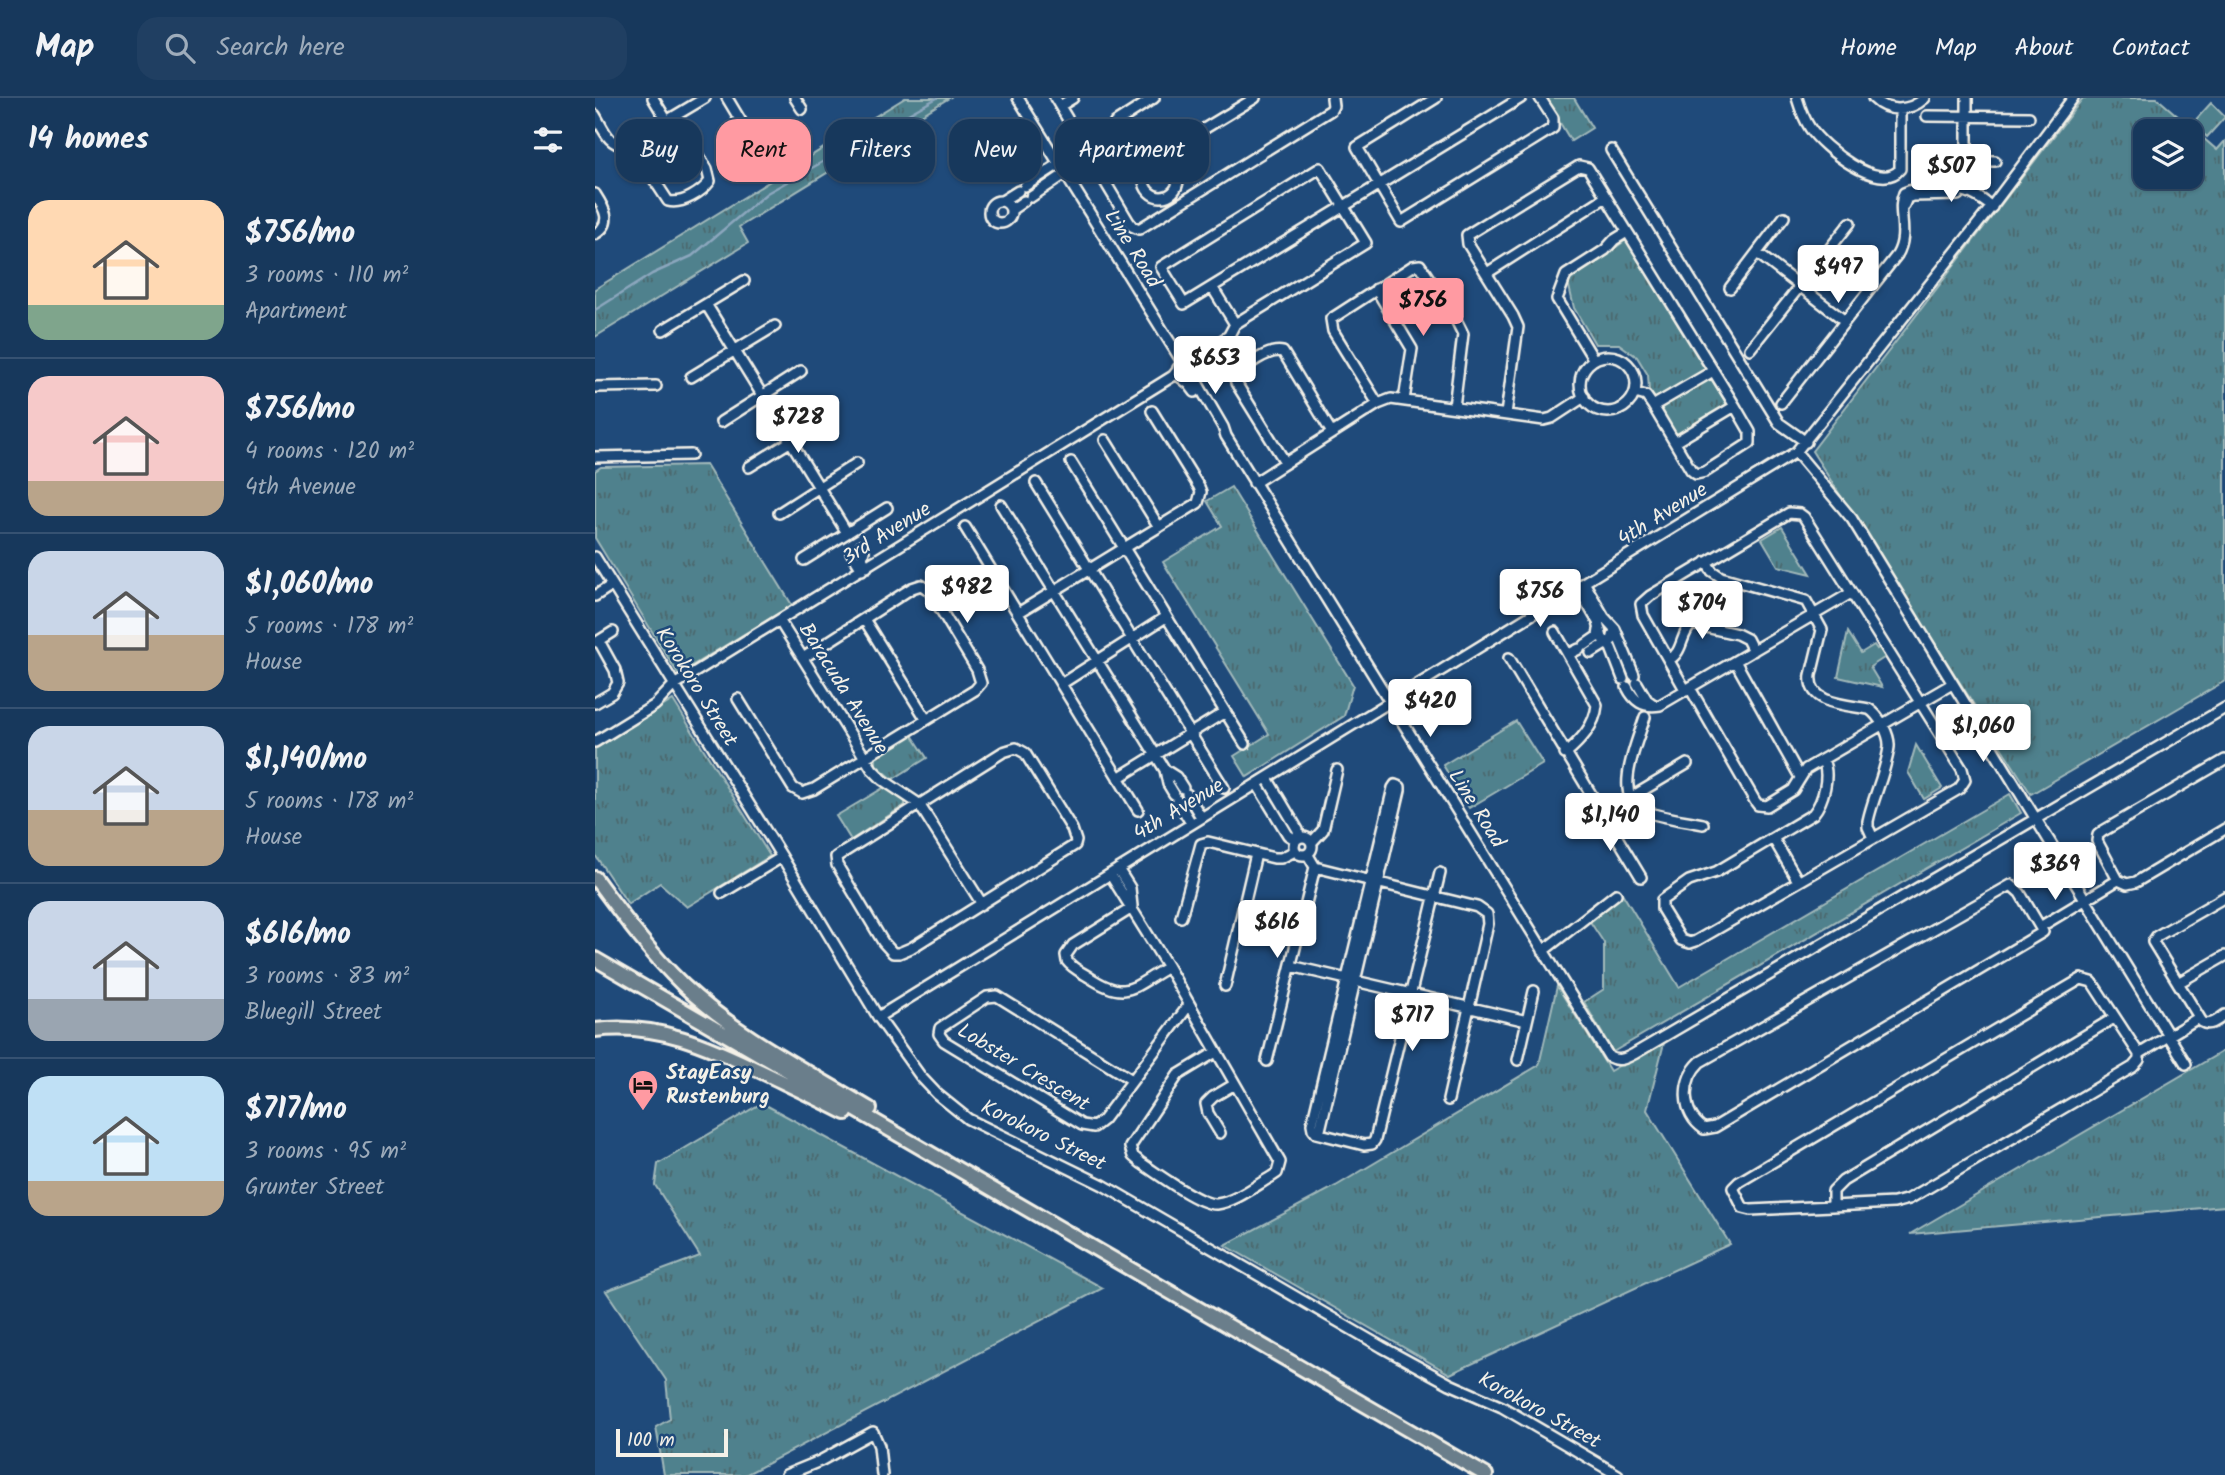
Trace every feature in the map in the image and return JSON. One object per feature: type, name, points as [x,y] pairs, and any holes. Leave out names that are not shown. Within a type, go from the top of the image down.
[{"type":"highway","points":[[595,877],[652,952],[683,984],[716,1012],[770,1049],[1049,1215],[1089,1245]]},
{"type":"highway","points":[[595,959],[1486,1475]]},
{"type":"highway","points":[[595,1030],[642,1029],[701,1043],[984,1182]]},
{"type":"street","points":[[653,98],[671,119],[705,98]]},
{"type":"street","points":[[727,98],[740,119]]},
{"type":"street","points":[[795,98],[802,109]]},
{"type":"street","name":"Line Road","points":[[1018,98],[1055,159]]},
{"type":"street","points":[[1067,119],[1057,102],[1073,98]]},
{"type":"street","points":[[1119,119],[1154,98]]},
{"type":"street","points":[[1209,126],[1255,98]]},
{"type":"street","points":[[1106,182],[1129,222],[1135,228],[1143,228],[1331,110],[1332,98]]},
{"type":"street","points":[[1436,98],[1357,147],[1401,222],[1553,128],[1553,118],[1540,98]]},
{"type":"street","points":[[1212,287],[1235,324],[1366,243],[1344,207],[1320,169],[1161,267],[1184,304],[1212,287],[1344,207],[1521,98]]},
{"type":"street","points":[[1797,98],[1810,129],[1828,150],[1859,168],[1887,176],[1900,169],[1900,110]]},
{"type":"street","points":[[1873,98],[1887,107],[1900,110],[1911,107],[1924,98]]},
{"type":"street","points":[[1967,161],[1968,98]]},
{"type":"street","name":"4th Avenue","points":[[879,1017],[1796,452],[1991,209],[2073,98]]},
{"type":"street","points":[[595,115],[616,144]]},
{"type":"street","points":[[1927,116],[2029,117]]},
{"type":"street","points":[[1611,150],[1779,423],[1806,442]]},
{"type":"street","points":[[1922,160],[1995,161]]},
{"type":"street","points":[[656,182],[668,201],[682,201],[703,189],[710,181],[702,162]]},
{"type":"street","points":[[1506,414],[1518,327],[1468,244],[1468,235],[1579,166],[1587,168],[1606,197],[1735,406],[1750,432],[1750,443],[1705,472],[1696,474],[1653,406],[1646,397],[1635,393]]},
{"type":"street","points":[[1002,201],[1008,204],[1011,210],[1010,217],[1005,222],[998,223],[992,220],[989,212],[995,202],[1002,201],[1055,173]]},
{"type":"street","points":[[1011,210],[1055,176]]},
{"type":"street","name":"Line Road","points":[[1070,182],[1160,323],[1184,369],[1223,427],[1254,483],[1609,1057],[1619,1060],[1634,1054],[2034,818]]},
{"type":"street","points":[[1145,182],[1146,190],[1155,197],[1166,197],[1171,195],[1179,182]]},
{"type":"street","points":[[595,194],[607,220],[604,227],[595,234]]},
{"type":"street","points":[[1171,195],[1177,207]]},
{"type":"street","points":[[1781,403],[1902,247],[1904,202],[1912,196],[1945,195],[1969,197],[1991,209]]},
{"type":"street","points":[[1487,273],[1606,197]]},
{"type":"street","points":[[1730,288],[1784,217]]},
{"type":"street","points":[[1750,349],[1850,223]]},
{"type":"street","points":[[1594,360],[1557,299],[1566,275],[1627,232]]},
{"type":"street","points":[[1757,253],[1845,321]]},
{"type":"street","points":[[1378,404],[1330,322],[1332,316],[1413,266],[1420,265],[1463,334],[1454,407]]},
{"type":"street","points":[[663,330],[744,281]]},
{"type":"street","points":[[1376,289],[1412,349],[1404,400]]},
{"type":"street","points":[[706,304],[847,534],[864,551],[865,568]]},
{"type":"street","name":"3rd Avenue","points":[[595,742],[655,705],[674,685],[1116,410],[1184,369],[1220,352],[1235,324]]},
{"type":"street","points":[[691,377],[775,326]]},
{"type":"street","points":[[1285,462],[1236,383],[1238,373],[1250,365],[1272,352],[1283,352],[1332,433]]},
{"type":"street","points":[[1611,356],[1626,362],[1635,376],[1635,393],[1625,406],[1611,412],[1595,408],[1584,397],[1581,377],[1586,367],[1594,360],[1611,356]]},
{"type":"street","points":[[721,422],[801,371]]},
{"type":"street","points":[[1653,406],[1713,371]]},
{"type":"street","points":[[595,387],[656,386]]},
{"type":"street","points":[[1254,483],[1378,404],[1391,399],[1544,420],[1552,418],[1584,397]]},
{"type":"street","points":[[1675,442],[1735,406]]},
{"type":"street","points":[[1018,613],[1198,503],[1201,492],[1152,411]]},
{"type":"street","points":[[749,467],[830,417]]},
{"type":"street","points":[[1105,440],[1159,527]]},
{"type":"street","points":[[1796,452],[1851,519],[2186,1064]]},
{"type":"street","points":[[595,457],[691,456]]},
{"type":"street","points":[[779,513],[857,463]]},
{"type":"street","points":[[1070,463],[1245,744]]},
{"type":"street","points":[[1035,483],[1224,788]]},
{"type":"street","points":[[1001,505],[1165,771],[1168,784],[1191,823]]},
{"type":"street","points":[[804,560],[887,508]]},
{"type":"street","points":[[1823,760],[1827,776],[1816,811],[1716,872],[1689,881],[1662,900],[1662,909],[1681,940],[1691,943],[1963,785],[1965,780],[1962,769],[1921,703],[1851,593],[1804,517],[1800,514],[1790,513],[1650,596],[1641,604],[1643,615],[1669,660],[1758,805],[1766,806],[1788,794],[1806,769],[1882,726],[1921,703],[1952,684]]},
{"type":"street","points":[[965,527],[1138,810]]},
{"type":"street","points":[[847,534],[849,550],[865,568]]},
{"type":"street","name":"Korokoro Street","points":[[595,558],[879,1017],[921,1077],[960,1114],[1103,1185],[1382,1347],[1450,1384],[1501,1407],[1618,1475]]},
{"type":"street","points":[[1706,562],[1712,571],[1721,577],[1806,601],[1815,615],[1822,630],[1811,676],[1814,691],[1822,699],[1873,711],[1889,741],[1868,821],[1873,838]]},
{"type":"street","points":[[595,596],[612,585]]},
{"type":"street","points":[[738,699],[793,788],[802,793],[814,789],[865,758],[975,690],[981,683],[980,674],[929,590],[921,585],[912,588],[803,658]]},
{"type":"street","points":[[1581,586],[1615,629],[1635,679],[1647,700],[1656,706]]},
{"type":"street","points":[[1581,586],[1599,629],[1598,636],[1585,651]]},
{"type":"street","points":[[1599,629],[1634,699],[1643,705],[1656,706],[1851,593]]},
{"type":"street","points":[[1061,684],[1166,617]]},
{"type":"street","points":[[864,619],[926,719]]},
{"type":"street","name":"Baracuda Avenue","points":[[779,620],[865,758],[883,780],[919,804],[982,904]]},
{"type":"street","points":[[1669,660],[1679,651],[1686,629],[1692,624],[1737,634],[1747,639],[1753,651]]},
{"type":"street","points":[[1572,659],[1607,643],[1615,635],[1615,629]]},
{"type":"street","points":[[595,703],[612,693],[618,683],[615,670],[597,642],[613,632]]},
{"type":"street","points":[[1555,632],[1597,701],[1597,708],[1584,737],[1565,754]]},
{"type":"street","points":[[1509,658],[1641,877]]},
{"type":"street","points":[[1735,661],[1800,777]]},
{"type":"street","points":[[2034,818],[2225,708]]},
{"type":"street","points":[[1118,778],[1225,712]]},
{"type":"street","points":[[1645,718],[1627,778],[1630,798],[1637,806],[1647,811],[1703,824]]},
{"type":"street","points":[[1016,748],[1025,753],[1072,829],[1076,841],[1075,845],[1064,853],[982,904],[904,951],[893,953],[883,943],[835,860],[842,852],[919,804],[1003,752],[1016,748]]},
{"type":"street","points":[[2225,760],[2098,835],[2098,846],[2118,880],[2127,884],[2136,882],[2225,830]]},
{"type":"street","points":[[1604,814],[1686,764]]},
{"type":"street","points":[[1311,842],[1323,830],[1337,770]]},
{"type":"street","points":[[1165,771],[1176,777],[1201,817]]},
{"type":"street","points":[[1267,778],[1298,830],[1297,843],[1301,855],[1308,855]]},
{"type":"street","points":[[1257,784],[1288,835],[1297,843]]},
{"type":"street","points":[[1392,806],[1322,1106],[1320,1130],[1316,1133],[1364,1145],[1374,1143],[1440,873]]},
{"type":"street","points":[[1181,917],[1201,844],[1208,842],[1281,858],[1306,838],[1311,842],[1312,849],[1308,855]]},
{"type":"street","points":[[1773,838],[1798,881]]},
{"type":"street","points":[[1225,986],[1256,854]]},
{"type":"street","points":[[1267,1061],[1315,867],[1308,855]]},
{"type":"street","points":[[722,893],[782,857]]},
{"type":"street","points":[[1315,867],[1477,907],[1487,914],[1488,924],[1448,1100]]},
{"type":"street","points":[[1114,871],[1132,908],[1278,1155],[1280,1168],[1277,1173],[1228,1201],[1215,1204],[1202,1201],[1133,1156],[1130,1147],[1173,1081],[1183,1071],[1216,1052]]},
{"type":"street","points":[[2040,927],[2118,880]]},
{"type":"street","points":[[2011,885],[2015,887],[2040,927],[2043,932],[1715,1127],[1704,1129],[1696,1122],[1686,1102],[1685,1089],[1689,1074],[1700,1062],[2002,888],[2011,885]]},
{"type":"street","points":[[1543,951],[1616,894]]},
{"type":"street","points":[[2225,897],[2154,940],[2153,944],[2198,1018],[2206,1024],[2225,1015]]},
{"type":"street","points":[[1132,908],[1073,945],[1066,955],[1067,961],[1104,987],[1116,992],[1130,989],[1168,967]]},
{"type":"street","points":[[2178,983],[2225,956]]},
{"type":"street","points":[[1291,966],[1527,1021]]},
{"type":"street","points":[[2081,979],[2092,982],[2114,1018],[2139,1054],[2139,1060],[2133,1067],[1909,1199],[1894,1203],[1747,1209],[1743,1208],[1733,1188],[2081,979]]},
{"type":"street","points":[[1518,1060],[1534,991]]},
{"type":"street","name":"Lobster Crescent","points":[[1132,1080],[997,996],[987,997],[940,1028],[939,1034],[944,1041],[1086,1127],[1094,1127],[1100,1123],[1189,1005]]},
{"type":"street","points":[[1833,1206],[1833,1191],[1843,1181],[2114,1018]]},
{"type":"street","points":[[2139,1054],[2198,1018]]},
{"type":"street","points":[[1220,1133],[1208,1113],[1206,1104],[1235,1084]]},
{"type":"street","points":[[786,1475],[820,1461],[873,1432],[879,1446],[883,1475]]},
{"type":"green space","points":[[905,98],[949,98],[915,119],[871,119]]},
{"type":"green space","points":[[1545,98],[1574,98],[1592,128],[1571,141]]},
{"type":"green space","points":[[2083,98],[2157,98],[2181,119],[2133,119],[2133,189],[2203,189],[2203,138],[2217,150],[2225,141],[2225,681],[2031,794],[1812,451]]},
{"type":"green space","points":[[2211,103],[2225,117],[2207,137],[2203,134],[2203,119],[2197,119]]},
{"type":"green space","points":[[825,147],[825,174],[739,227],[748,243],[595,337],[595,289],[769,182],[811,182],[811,156]]},
{"type":"green space","points":[[1626,240],[1706,370],[1655,400],[1649,390],[1648,375],[1637,357],[1619,344],[1595,344],[1574,308],[1568,282]]},
{"type":"green space","points":[[1710,377],[1728,405],[1677,436],[1659,407]]},
{"type":"green space","points":[[706,465],[792,605],[678,674],[595,538],[595,471],[601,467]]},
{"type":"green space","points":[[1231,487],[1353,685],[1344,716],[1247,777],[1234,756],[1269,734],[1163,562],[1222,526],[1207,501]]},
{"type":"green space","points":[[1782,527],[1811,574],[1778,566],[1762,539]]},
{"type":"green space","points":[[1848,632],[1861,653],[1874,645],[1877,649],[1881,646],[1887,656],[1870,667],[1882,687],[1838,677]]},
{"type":"green space","points":[[673,700],[770,856],[687,907],[660,883],[628,904],[595,855],[595,749]]},
{"type":"green space","points":[[1516,721],[1543,764],[1469,808],[1443,765]]},
{"type":"green space","points":[[912,735],[927,758],[893,779],[876,765],[876,757]]},
{"type":"green space","points":[[1916,745],[1942,788],[1924,799],[1908,772]]},
{"type":"green space","points":[[885,787],[905,801],[905,805],[851,840],[836,816]]},
{"type":"green space","points":[[2010,794],[2021,813],[1613,1052],[1584,1002],[1604,989],[1604,943],[1589,920],[1622,893],[1679,987]]},
{"type":"green space","points":[[1557,986],[1610,1071],[1665,1039],[1647,1110],[1730,1244],[1450,1374],[1225,1245],[1336,1186],[1539,1065]]},
{"type":"green space","points":[[2225,1050],[2225,1206],[1910,1234]]},
{"type":"green space","points":[[762,1103],[1103,1288],[745,1475],[664,1475],[656,1427],[670,1419],[666,1380],[606,1291],[700,1256],[655,1185],[658,1164]]},
{"type":"waterway","points":[[595,310],[652,274],[692,256],[767,193],[937,98]]},
{"type":"place","name":"StayEasy Rustenburg","points":[[643,1112]]}]
